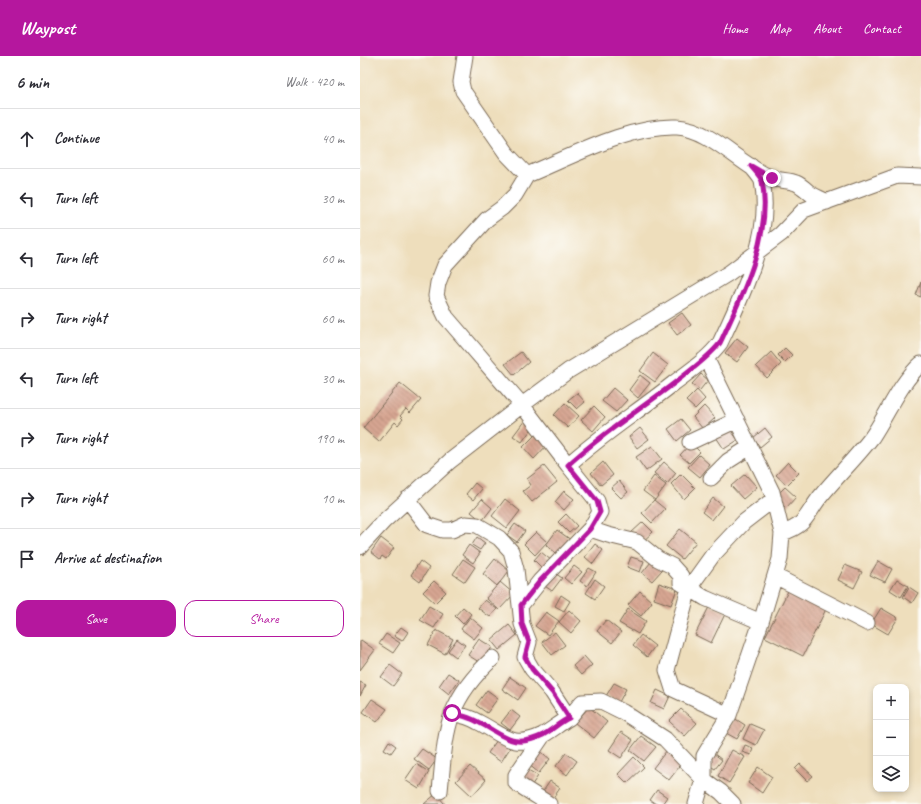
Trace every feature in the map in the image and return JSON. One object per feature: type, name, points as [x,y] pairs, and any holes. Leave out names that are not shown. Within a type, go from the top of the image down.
[{"type":"street","points":[[465,56],[461,82],[463,91],[506,153],[527,175]]},
{"type":"street","points":[[521,605],[540,581],[590,529],[598,517],[599,507],[597,501],[522,405],[446,317],[436,296],[438,283],[445,265],[486,219],[502,208],[515,195],[527,175],[578,152],[652,129],[678,127],[695,132],[717,143],[772,178],[796,183],[812,195],[827,202]]},
{"type":"street","points":[[568,465],[589,446],[638,411],[706,358],[720,343],[747,285],[755,253],[762,234],[762,180],[751,166]]},
{"type":"street","points":[[360,546],[407,499],[450,461],[522,405],[568,372],[728,273],[781,234],[804,210],[897,176],[921,177]]},
{"type":"street","points":[[696,804],[703,779],[704,756],[729,715],[761,622],[780,559],[782,532],[774,499],[706,358]]},
{"type":"street","points":[[782,532],[795,529],[802,524],[820,497],[871,438],[910,375],[921,364]]},
{"type":"street","points":[[690,442],[737,420]]},
{"type":"street","points":[[710,478],[728,461],[750,447]]},
{"type":"street","points":[[407,499],[427,525],[442,530],[452,530],[465,524],[477,524],[499,538],[510,551],[516,570],[522,624],[529,642],[525,657],[532,669],[552,692],[569,718]]},
{"type":"street","points":[[729,715],[678,693],[673,689],[667,670],[689,588],[712,556],[744,522],[774,499]]},
{"type":"street","points":[[590,529],[637,542],[658,559],[672,566],[681,576],[681,583],[705,598],[761,622]]},
{"type":"street","points":[[775,576],[867,622]]},
{"type":"street","points":[[440,791],[445,736],[452,713],[464,689],[494,658]]},
{"type":"street","points":[[549,804],[516,783],[516,775],[544,734],[557,724],[569,718],[582,702],[601,701],[623,712],[665,739],[703,779],[722,792],[733,804]]},
{"type":"street","points":[[452,713],[472,719],[511,741],[520,742],[544,734]]},
{"type":"building","points":[[921,282],[921,297],[916,295]]},
{"type":"building","points":[[682,313],[691,325],[677,335],[668,323]]},
{"type":"building","points":[[737,338],[748,347],[737,362],[725,353]]},
{"type":"building","points":[[785,348],[792,355],[785,362],[778,355]]},
{"type":"building","points":[[521,352],[529,362],[514,375],[505,364]]},
{"type":"building","points":[[771,352],[781,364],[767,378],[756,366]]},
{"type":"building","points":[[653,353],[668,365],[655,382],[640,371]]},
{"type":"building","points":[[701,374],[708,380],[700,390],[692,384]]},
{"type":"building","points":[[640,375],[650,383],[638,398],[629,390]]},
{"type":"building","points":[[400,383],[421,400],[410,413],[406,409],[400,416],[403,419],[398,425],[395,422],[379,442],[363,428]]},
{"type":"building","points":[[613,388],[627,400],[616,412],[602,401]]},
{"type":"building","points":[[697,390],[705,399],[695,409],[686,401]]},
{"type":"building","points":[[577,393],[585,402],[577,409],[568,400]]},
{"type":"building","points":[[565,403],[579,416],[568,428],[554,415]]},
{"type":"building","points":[[594,406],[605,417],[593,431],[581,420]]},
{"type":"building","points":[[704,406],[715,418],[703,429],[693,417]]},
{"type":"building","points":[[681,419],[690,430],[677,441],[668,429]]},
{"type":"building","points":[[525,420],[533,427],[522,442],[513,436]]},
{"type":"building","points":[[640,428],[649,439],[637,448],[629,437]]},
{"type":"building","points":[[729,428],[738,440],[724,449],[716,437]]},
{"type":"building","points":[[765,428],[772,437],[760,447],[753,438]]},
{"type":"building","points":[[537,433],[548,444],[534,459],[523,447]]},
{"type":"building","points":[[691,443],[700,452],[689,463],[680,455]]},
{"type":"building","points":[[652,446],[662,459],[646,471],[636,457]]},
{"type":"building","points":[[699,455],[710,465],[700,477],[688,467]]},
{"type":"building","points":[[603,462],[613,475],[601,485],[591,473]]},
{"type":"building","points":[[664,462],[676,473],[667,484],[654,473]]},
{"type":"building","points":[[788,462],[799,473],[787,485],[776,475]]},
{"type":"building","points":[[544,466],[557,482],[532,502],[523,491],[531,485],[527,479]]},
{"type":"building","points":[[681,474],[695,488],[684,499],[671,484]]},
{"type":"building","points":[[745,474],[757,487],[743,499],[731,486]]},
{"type":"building","points":[[654,476],[666,485],[655,500],[643,491]]},
{"type":"building","points":[[619,481],[628,492],[621,498],[611,488]]},
{"type":"building","points":[[475,483],[482,489],[473,500],[466,494]]},
{"type":"building","points":[[785,487],[796,497],[786,508],[775,497]]},
{"type":"building","points":[[564,491],[574,499],[564,510],[555,502]]},
{"type":"building","points":[[713,498],[723,506],[712,520],[702,512]]},
{"type":"building","points":[[482,499],[492,508],[482,521],[471,512]]},
{"type":"building","points":[[505,499],[520,511],[507,528],[492,516]]},
{"type":"building","points":[[654,500],[665,509],[652,523],[642,513]]},
{"type":"building","points":[[566,514],[577,526],[569,533],[558,522]]},
{"type":"building","points":[[643,522],[653,532],[641,543],[631,533]]},
{"type":"building","points":[[515,524],[525,531],[517,542],[507,535]]},
{"type":"building","points":[[680,529],[696,542],[682,559],[666,546]]},
{"type":"building","points":[[557,530],[571,540],[560,556],[546,545]]},
{"type":"building","points":[[536,532],[547,542],[535,555],[524,544]]},
{"type":"building","points":[[477,537],[485,543],[480,550],[472,545]]},
{"type":"building","points":[[381,538],[394,548],[386,559],[382,556],[380,559],[371,552]]},
{"type":"building","points":[[595,544],[603,550],[593,564],[585,557]]},
{"type":"building","points":[[469,545],[480,553],[473,563],[462,555]]},
{"type":"building","points":[[541,552],[552,561],[544,570],[534,560]]},
{"type":"building","points":[[631,557],[644,561],[640,572],[627,567]]},
{"type":"building","points":[[463,559],[475,567],[465,582],[453,574]]},
{"type":"building","points":[[495,559],[509,571],[497,586],[483,574]]},
{"type":"building","points":[[420,561],[429,568],[420,582],[411,575]]},
{"type":"building","points":[[878,561],[892,569],[885,582],[870,575]]},
{"type":"building","points":[[651,562],[662,570],[652,581],[642,573]]},
{"type":"building","points":[[845,565],[862,572],[854,588],[838,580]]},
{"type":"building","points":[[574,566],[582,572],[571,584],[564,578]]},
{"type":"building","points":[[589,568],[596,572],[587,586],[580,581]]},
{"type":"building","points":[[552,571],[562,578],[552,591],[542,584]]},
{"type":"building","points":[[595,579],[604,586],[595,599],[586,593]]},
{"type":"building","points":[[897,579],[908,586],[901,597],[890,590]]},
{"type":"building","points":[[434,581],[446,592],[435,603],[423,592]]},
{"type":"building","points":[[500,582],[514,594],[499,610],[486,598]]},
{"type":"building","points":[[659,583],[677,589],[671,605],[654,599]]},
{"type":"building","points":[[909,587],[918,593],[912,603],[903,597]]},
{"type":"building","points":[[789,589],[827,607],[803,656],[765,637]]},
{"type":"building","points":[[640,591],[652,602],[641,616],[628,605]]},
{"type":"building","points":[[561,595],[570,601],[564,611],[555,606]]},
{"type":"building","points":[[485,600],[497,609],[490,617],[478,608]]},
{"type":"building","points":[[710,605],[726,612],[711,643],[695,635]]},
{"type":"building","points":[[429,606],[443,614],[434,628],[420,620]]},
{"type":"building","points":[[463,607],[471,614],[463,624],[455,616]]},
{"type":"building","points":[[881,608],[898,618],[888,634],[871,624]]},
{"type":"building","points":[[628,609],[646,621],[638,634],[619,623]]},
{"type":"building","points":[[569,610],[581,621],[571,633],[559,622]]},
{"type":"building","points":[[546,612],[559,621],[548,635],[535,626]]},
{"type":"building","points":[[470,617],[483,628],[474,639],[461,629]]},
{"type":"building","points":[[606,620],[621,632],[612,643],[597,631]]},
{"type":"building","points":[[509,625],[517,635],[499,650],[491,640]]},
{"type":"building","points":[[401,627],[408,632],[402,641],[394,636]]},
{"type":"building","points":[[436,630],[453,639],[445,654],[428,645]]},
{"type":"building","points":[[555,632],[565,645],[552,655],[542,642]]},
{"type":"building","points":[[386,634],[400,643],[393,653],[379,644]]},
{"type":"building","points":[[641,635],[655,646],[647,657],[633,645]]},
{"type":"building","points":[[457,639],[465,645],[456,657],[448,651]]},
{"type":"building","points":[[479,639],[492,647],[482,664],[468,655]]},
{"type":"building","points":[[361,640],[375,650],[360,670],[360,642]]},
{"type":"building","points":[[584,656],[592,665],[581,675],[573,666]]},
{"type":"building","points":[[390,665],[402,674],[393,686],[381,677]]},
{"type":"building","points":[[448,673],[459,680],[449,694],[439,686]]},
{"type":"building","points":[[510,677],[526,688],[518,700],[502,689]]},
{"type":"building","points":[[360,682],[366,685],[360,696]]},
{"type":"building","points":[[614,683],[626,689],[619,702],[606,696]]},
{"type":"building","points":[[487,690],[498,698],[487,713],[476,705]]},
{"type":"building","points":[[657,690],[670,696],[664,709],[651,703]]},
{"type":"building","points":[[372,699],[387,709],[377,722],[363,712]]},
{"type":"building","points":[[589,707],[607,722],[594,738],[575,723]]},
{"type":"building","points":[[681,709],[697,723],[685,736],[669,721]]},
{"type":"building","points":[[511,710],[520,717],[510,730],[501,723]]},
{"type":"building","points":[[734,718],[745,725],[737,739],[726,733]]},
{"type":"building","points":[[750,724],[764,730],[756,745],[743,739]]},
{"type":"building","points":[[621,732],[633,740],[621,758],[609,750]]},
{"type":"building","points":[[641,736],[656,747],[644,761],[630,750]]},
{"type":"building","points":[[497,740],[510,748],[501,762],[488,753]]},
{"type":"building","points":[[389,741],[396,746],[391,753],[384,749]]},
{"type":"building","points":[[745,745],[753,748],[751,755],[742,752]]},
{"type":"building","points":[[422,749],[437,759],[429,770],[414,759]]},
{"type":"building","points":[[539,750],[550,759],[539,773],[528,764]]},
{"type":"building","points":[[667,750],[683,762],[669,780],[653,768]]},
{"type":"building","points":[[732,750],[745,757],[729,783],[718,776]]},
{"type":"building","points":[[566,753],[577,761],[567,775],[556,766]]},
{"type":"building","points":[[713,753],[722,760],[715,769],[706,763]]},
{"type":"building","points":[[634,757],[644,767],[627,783],[618,774]]},
{"type":"building","points":[[416,764],[429,772],[419,789],[405,780]]},
{"type":"building","points":[[800,764],[813,776],[807,781],[795,769]]},
{"type":"building","points":[[470,766],[486,780],[472,796],[456,781]]},
{"type":"building","points":[[758,767],[772,777],[762,793],[748,783]]},
{"type":"building","points":[[525,768],[538,776],[529,789],[517,780]]},
{"type":"building","points":[[550,781],[560,788],[552,800],[542,793]]},
{"type":"building","points":[[657,790],[667,797],[662,804],[656,804],[650,800]]},
{"type":"building","points":[[436,794],[445,804],[424,804]]},
{"type":"route","points":[[452,713],[466,716],[479,722],[501,737],[511,741],[520,742],[544,734],[557,724],[569,718],[552,692],[532,669],[525,657],[529,642],[522,624],[521,605],[540,581],[590,529],[600,512],[597,501],[568,465],[589,446],[693,369],[714,351],[720,343],[747,285],[755,253],[762,234],[762,180],[751,166],[772,178]]}]
